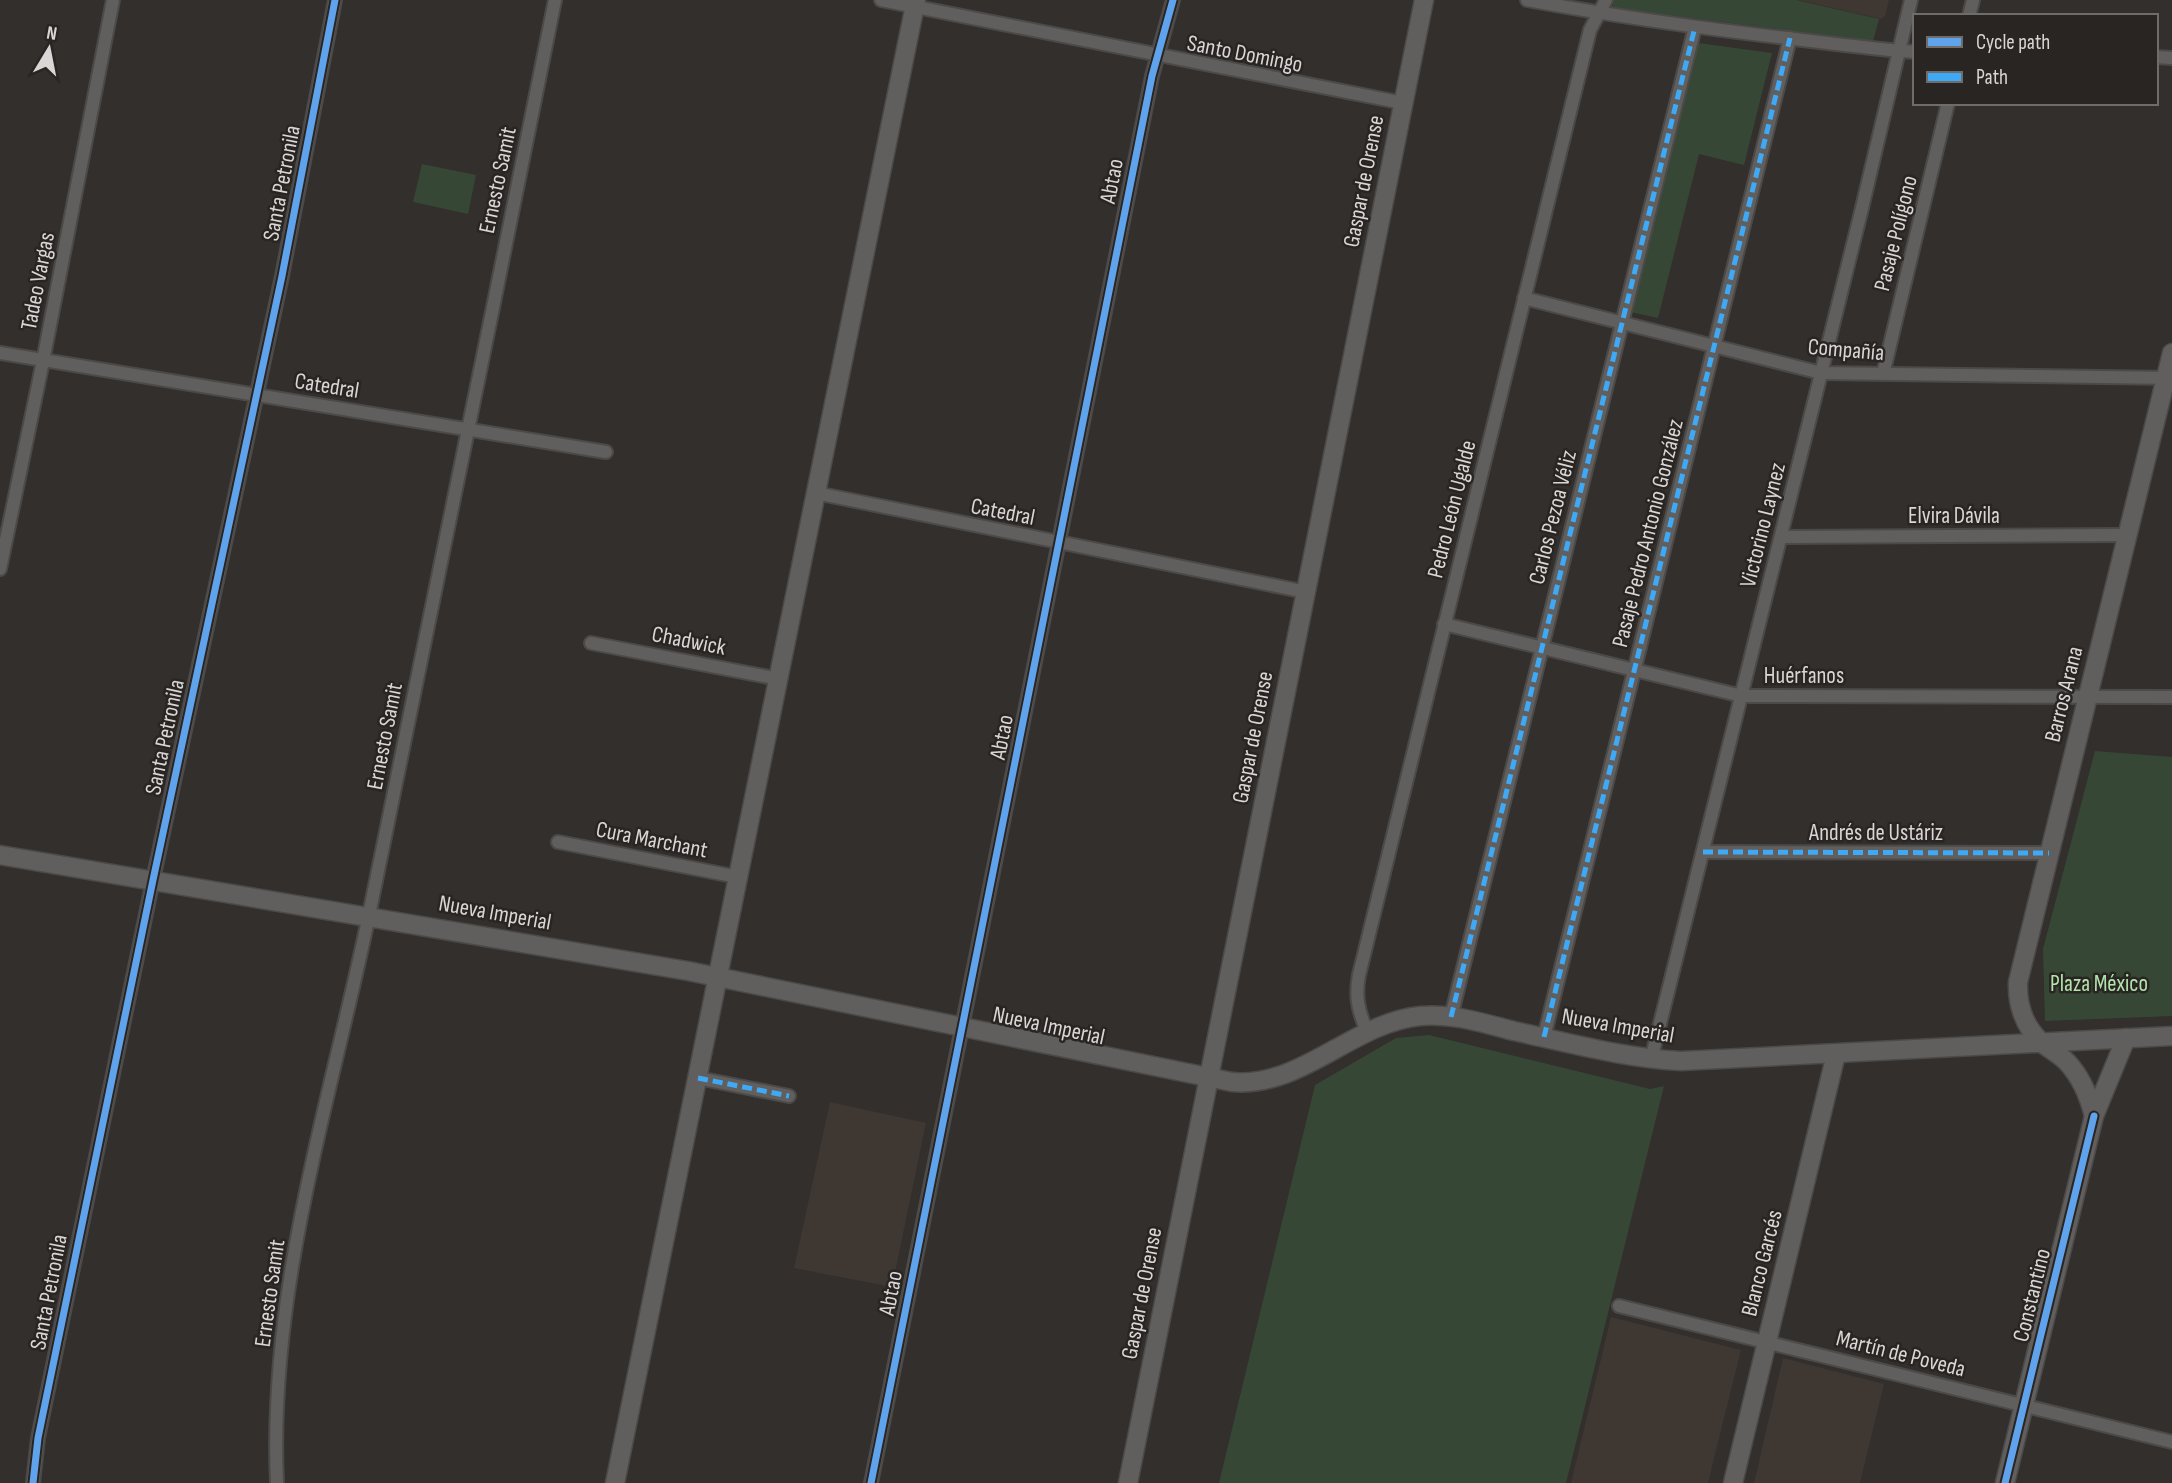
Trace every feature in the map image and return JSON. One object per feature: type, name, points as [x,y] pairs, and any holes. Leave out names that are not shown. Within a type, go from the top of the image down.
[{"type":"main road","name":"Gaspar de Orense","points":[[1128,1483],[1424,0]]},
{"type":"main road","points":[[615,1483],[916,3]]},
{"type":"main road","name":"Barros Arana","points":[[2042,1043],[2022,1015],[2018,982],[2127,535],[2169,378],[2172,352]]},
{"type":"main road","name":"Nueva Imperial","points":[[0,855],[718,977],[1243,1083],[1272,1079],[1295,1070],[1367,1031],[1410,1017],[1451,1017],[1651,1060],[1681,1061],[2172,1036]]},
{"type":"main road","name":"Constantino","points":[[2005,1483],[2094,1116],[2126,1038]]},
{"type":"main road","points":[[2042,1043],[2062,1058],[2076,1074],[2087,1094],[2094,1116]]},
{"type":"main road","name":"Blanco Garcés","points":[[1732,1483],[1836,1054]]},
{"type":"street","name":"Tadeo Vargas","points":[[0,569],[113,0]]},
{"type":"street","name":"Santa Petronila","points":[[33,1483],[40,1430],[153,880],[257,395],[335,0]]},
{"type":"street","name":"Ernesto Samit","points":[[277,1483],[278,1402],[286,1312],[309,1178],[369,916],[555,0]]},
{"type":"street","name":"Santo Domingo","points":[[881,0],[916,3],[1158,55],[1403,103]]},
{"type":"street","name":"Abtao","points":[[871,1483],[1152,76],[1173,0]]},
{"type":"street","points":[[1527,0],[1695,27],[1913,52]]},
{"type":"street","name":"Pedro León Ugalde","points":[[1367,1031],[1356,995],[1359,975],[1590,30],[1606,0]]},
{"type":"street","name":"Victorino Laynez","points":[[1651,1060],[1911,0]]},
{"type":"street","name":"Carlos Pezoa Véliz","points":[[1451,1017],[1695,27]]},
{"type":"street","name":"Pasaje Pedro Antonio González","points":[[1544,1037],[1790,38]]},
{"type":"street","name":"Pasaje Polígono","points":[[1883,373],[1948,105]]},
{"type":"street","name":"Compañía","points":[[1524,298],[1821,373],[2169,378]]},
{"type":"street","name":"Catedral","points":[[0,354],[606,452]]},
{"type":"street","name":"Catedral","points":[[816,493],[1306,592]]},
{"type":"street","name":"Elvira Dávila","points":[[1781,537],[2127,535]]},
{"type":"street","name":"Huérfanos","points":[[1444,624],[1742,696],[2172,697]]},
{"type":"street","name":"Chadwick","points":[[591,643],[779,679]]},
{"type":"street","name":"Cura Marchant","points":[[558,842],[738,877]]},
{"type":"street","name":"Andrés de Ustáriz","points":[[1703,852],[2049,853]]},
{"type":"street","points":[[698,1078],[789,1096]]},
{"type":"street","name":"Martín de Poveda","points":[[1619,1306],[2172,1442]]},
{"type":"shaded area","points":[[1798,0],[1889,0],[1885,16],[1881,19]]},
{"type":"shaded area","points":[[830,1102],[926,1123],[892,1287],[794,1268]]},
{"type":"shaded area","points":[[1611,1317],[1741,1350],[1708,1483],[1571,1483]]},
{"type":"shaded area","points":[[1783,1358],[1884,1384],[1860,1483],[1754,1483]]},
{"type":"green space","points":[[1614,0],[1796,0],[1879,19],[1873,41],[1612,8]]},
{"type":"green space","points":[[1698,43],[1772,53],[1744,165],[1699,154],[1658,318],[1631,312]]},
{"type":"green space","points":[[422,164],[476,175],[468,214],[413,202]]},
{"type":"green space","name":"Plaza México","points":[[2095,751],[2172,757],[2172,1016],[2045,1021],[2043,949]]},
{"type":"green space","points":[[1429,1035],[1650,1089],[1664,1086],[1566,1483],[1219,1483],[1315,1085],[1396,1038]]},
{"type":"marked path","points":[[1451,1017],[1695,27]]},
{"type":"marked path","points":[[1544,1037],[1790,38]]},
{"type":"marked path","points":[[1703,852],[2049,853]]},
{"type":"marked path","points":[[698,1078],[789,1096]]},
{"type":"cycle path","points":[[33,1483],[38,1438],[153,880],[282,276],[335,0]]},
{"type":"cycle path","points":[[871,1483],[1152,76],[1173,0]]},
{"type":"cycle path","points":[[2005,1483],[2094,1116]]}]
